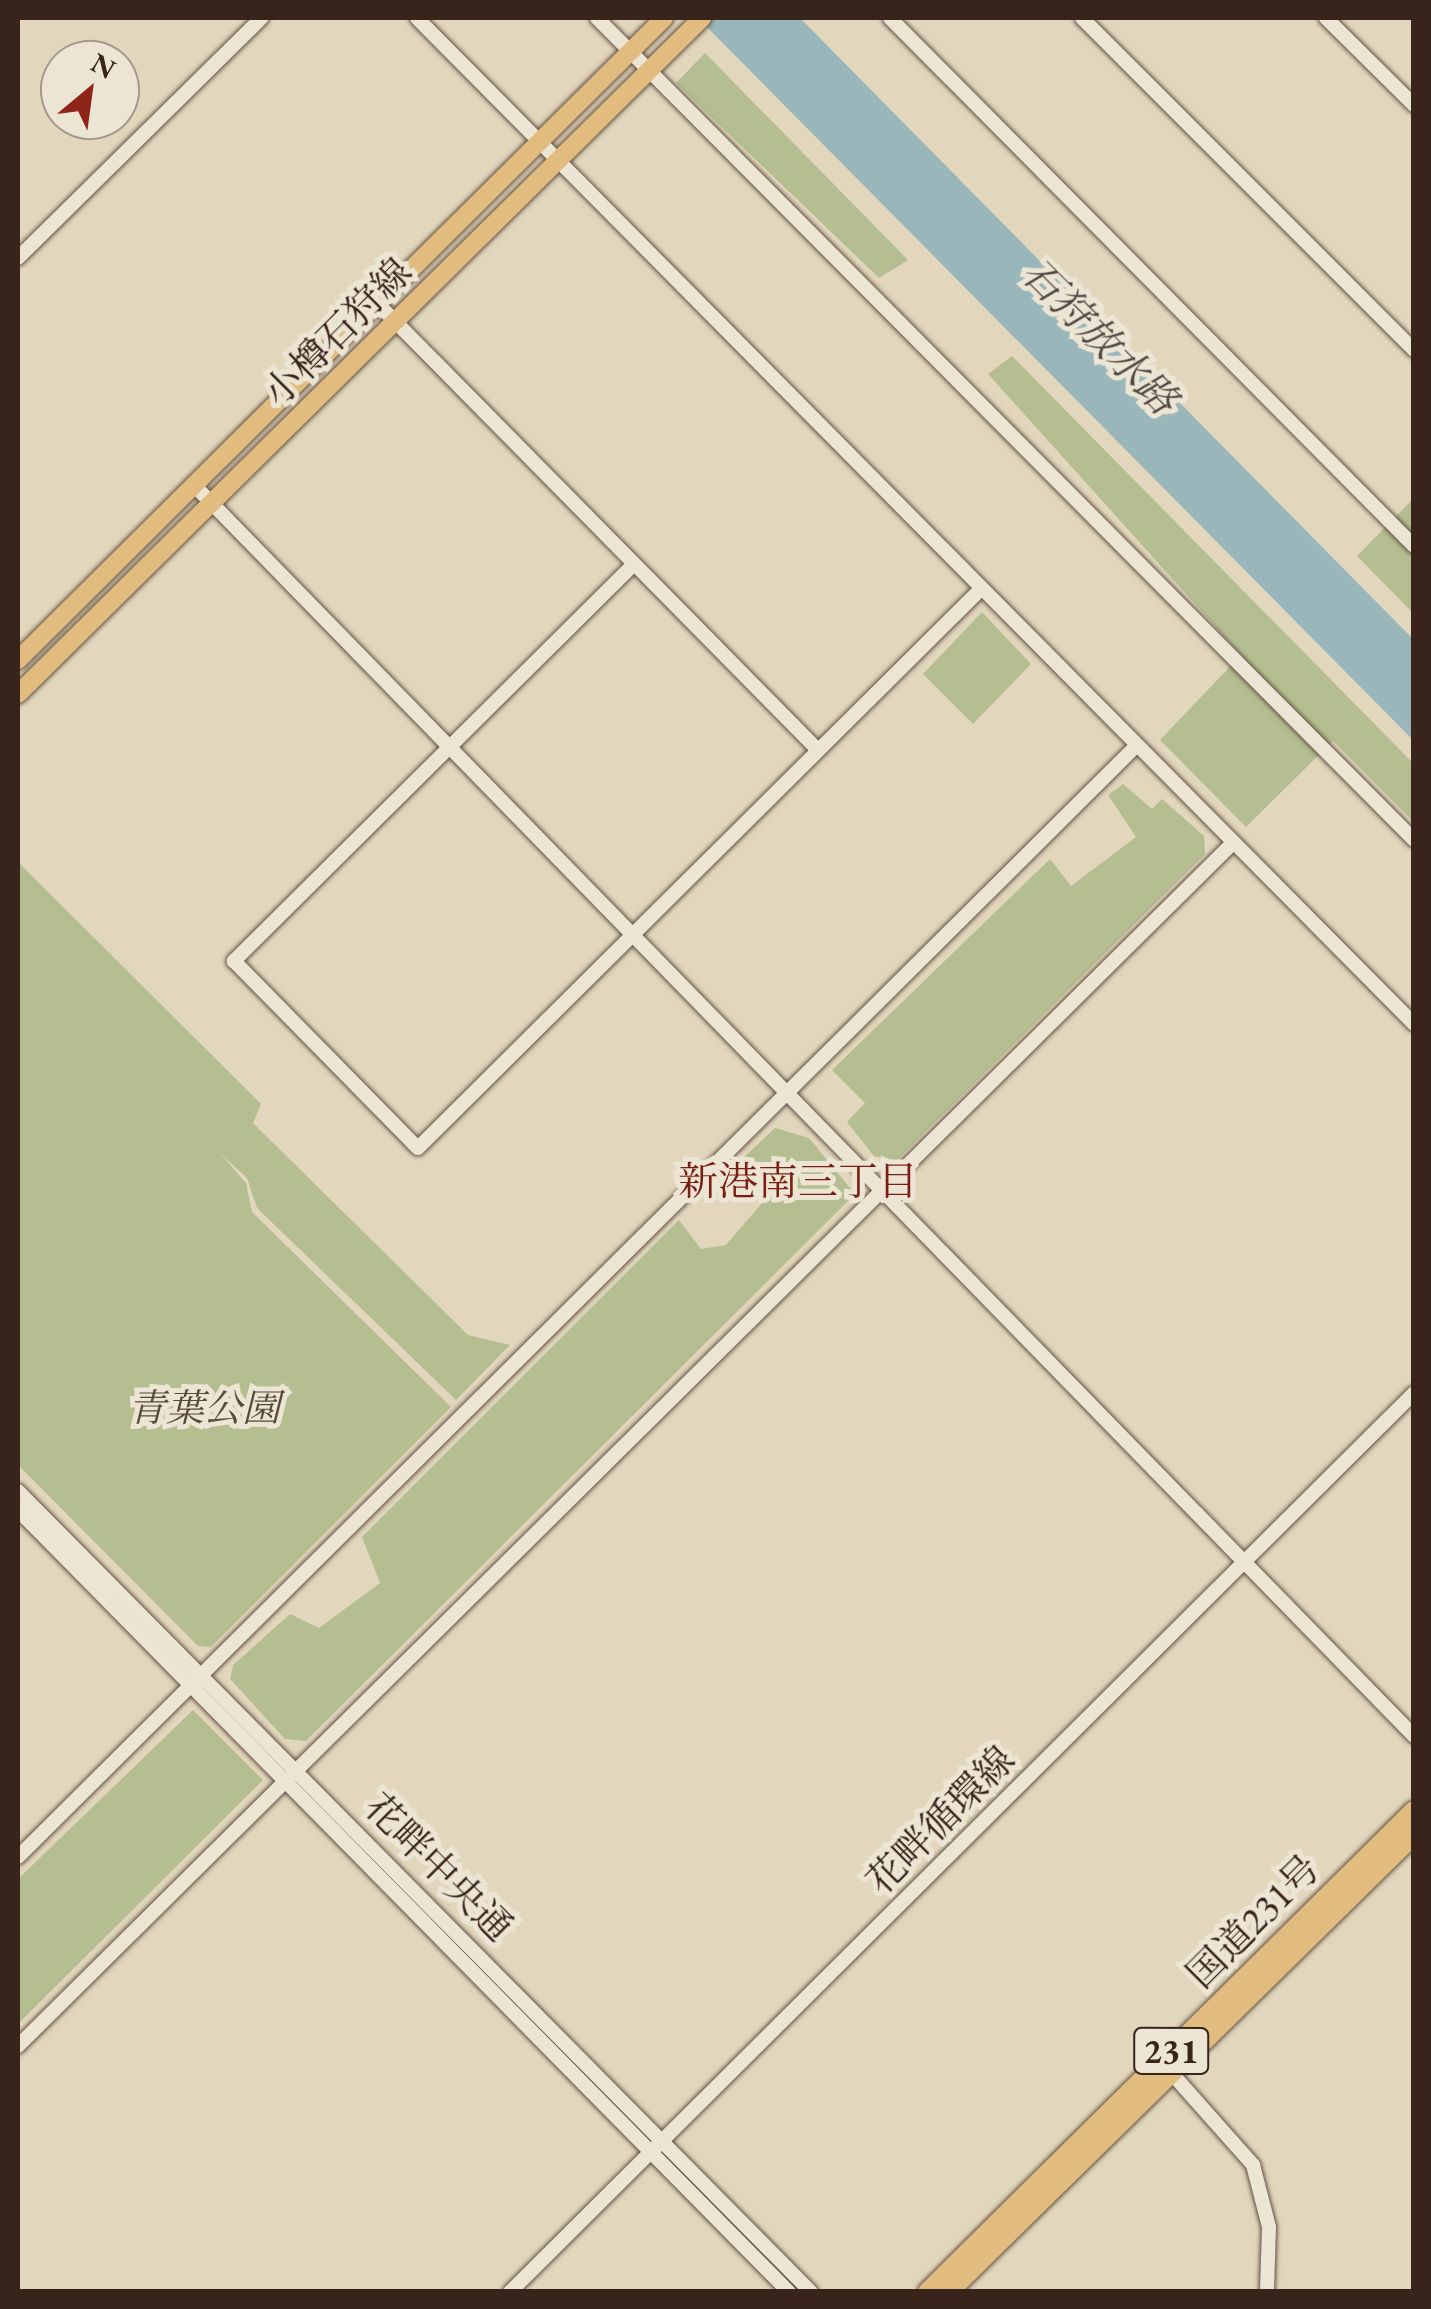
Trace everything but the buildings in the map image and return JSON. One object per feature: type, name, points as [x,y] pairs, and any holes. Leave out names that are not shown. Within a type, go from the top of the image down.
[{"type":"highway","name":"国道231号","points":[[948,2292],[1414,1811]]},
{"type":"highway","name":"国道231号","points":[[928,2292],[1414,1834]]},
{"type":"main road","name":"小樽石狩線","points":[[18,660],[664,18]]},
{"type":"main road","name":"小樽石狩線","points":[[18,694],[702,18]]},
{"type":"street","points":[[18,258],[262,18]]},
{"type":"street","points":[[417,18],[1414,1024]]},
{"type":"street","points":[[598,18],[1414,840]]},
{"type":"street","points":[[890,18],[1414,546]]},
{"type":"street","points":[[1082,18],[1414,350]]},
{"type":"street","points":[[1326,18],[1414,105]]},
{"type":"street","points":[[377,303],[818,750]]},
{"type":"street","points":[[193,484],[1414,1736]]},
{"type":"street","points":[[634,564],[234,961],[418,1148],[981,589]]},
{"type":"street","points":[[18,1857],[1136,746]]},
{"type":"street","points":[[18,2046],[1232,844]]},
{"type":"street","name":"花畔循環線","points":[[510,2292],[1414,1393]]},
{"type":"street","name":"花畔中央通","points":[[18,1491],[812,2292]]},
{"type":"street","name":"花畔中央通","points":[[18,1510],[789,2292]]},
{"type":"street","points":[[1166,2067],[1253,2165],[1269,2227],[1267,2292]]},
{"type":"green space","points":[[705,53],[908,260],[879,278],[676,83]]},
{"type":"green space","points":[[1012,356],[1413,763],[1413,821],[1333,741],[1246,827],[1160,740],[1241,655],[988,374]]},
{"type":"green space","points":[[1413,499],[1413,613],[1357,556]]},
{"type":"green space","points":[[982,612],[1031,664],[973,724],[923,674]]},
{"type":"green space","points":[[1123,784],[1152,809],[1162,799],[1204,836],[1205,854],[896,1161],[874,1156],[847,1122],[865,1103],[832,1070],[1050,859],[1071,886],[1136,837],[1108,795]]},
{"type":"green space","name":"青葉公園","points":[[18,862],[261,1104],[253,1123],[468,1335],[510,1345],[456,1400],[257,1208],[247,1178],[220,1153],[246,1183],[252,1212],[451,1407],[211,1647],[198,1646],[18,1465]]},
{"type":"green space","points":[[775,1128],[809,1138],[855,1194],[306,1741],[285,1739],[230,1679],[233,1665],[290,1614],[319,1628],[380,1583],[362,1537],[679,1220],[701,1249],[726,1245],[772,1191],[740,1161]]},
{"type":"green space","points":[[193,1710],[263,1780],[18,2024],[18,1879]]},
{"type":"water","name":"石狩放水路","points":[[698,18],[800,18],[1413,639],[1413,740]]},
{"type":"district","name":"新港南三丁目","points":[[798,1181]]}]
